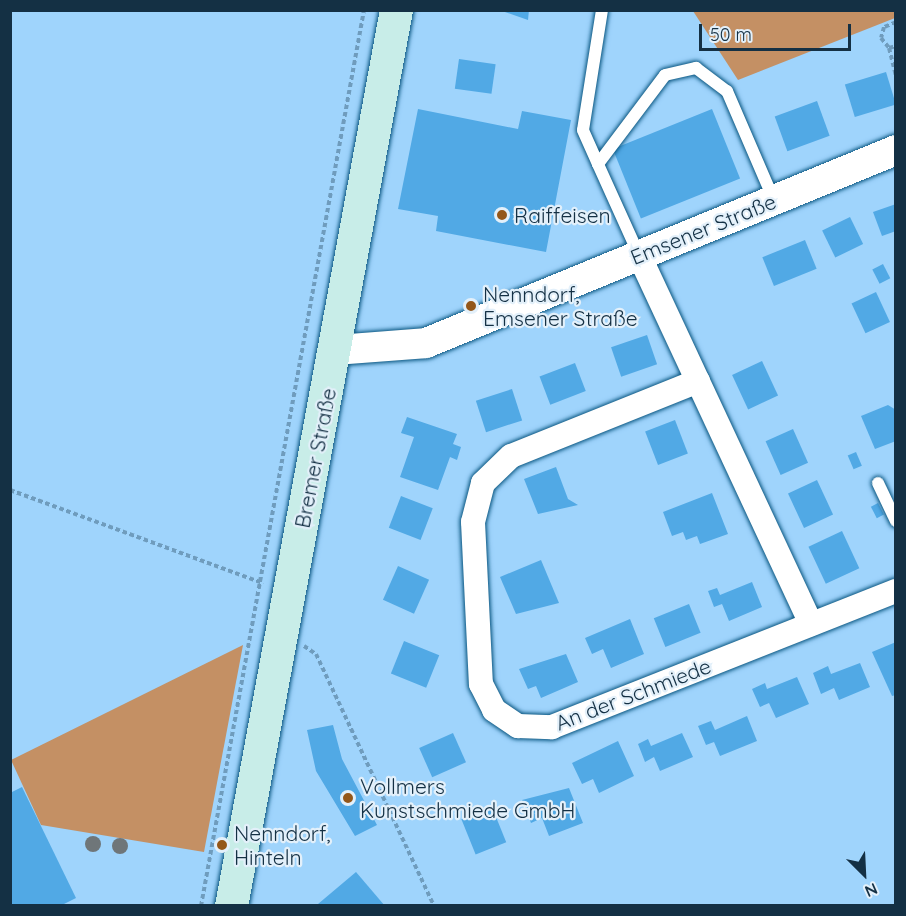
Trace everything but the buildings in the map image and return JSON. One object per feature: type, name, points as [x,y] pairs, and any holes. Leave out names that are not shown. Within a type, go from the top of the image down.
[{"type":"main road","name":"Bremer Straße","points":[[231,906],[282,629],[275,587],[336,350],[396,10]]},
{"type":"street","name":"Emsener Straße","points":[[336,350],[426,343],[896,150]]},
{"type":"street","points":[[639,255],[811,624]]},
{"type":"street","name":"An der Schmiede","points":[[698,381],[511,456],[483,483],[473,522],[481,684],[494,710],[518,726],[552,728],[896,591]]},
{"type":"lane","points":[[602,10],[583,130],[639,255]]},
{"type":"lane","points":[[598,164],[665,75],[696,68],[727,91],[774,200]]},
{"type":"lane","points":[[878,483],[896,520]]},
{"type":"path","points":[[201,906],[275,587],[364,10]]},
{"type":"path","points":[[896,22],[884,27],[881,38],[889,48],[896,76]]},
{"type":"path","points":[[889,48],[896,46]]},
{"type":"path","points":[[10,490],[275,587]]},
{"type":"path","points":[[282,629],[316,654],[434,906]]},
{"type":"shaded area","points":[[895,10],[895,18],[738,80],[693,11]]},
{"type":"shaded area","points":[[243,645],[204,852],[41,825],[11,760]]},
{"type":"place","name":"Raiffeisen","points":[[502,215]]},
{"type":"place","name":"Nenndorf, Emsener Straße","points":[[471,306]]},
{"type":"place","name":"Vollmers Kunstschmiede GmbH","points":[[348,798]]},
{"type":"place","name":"Nenndorf, Hinteln","points":[[222,845]]}]
